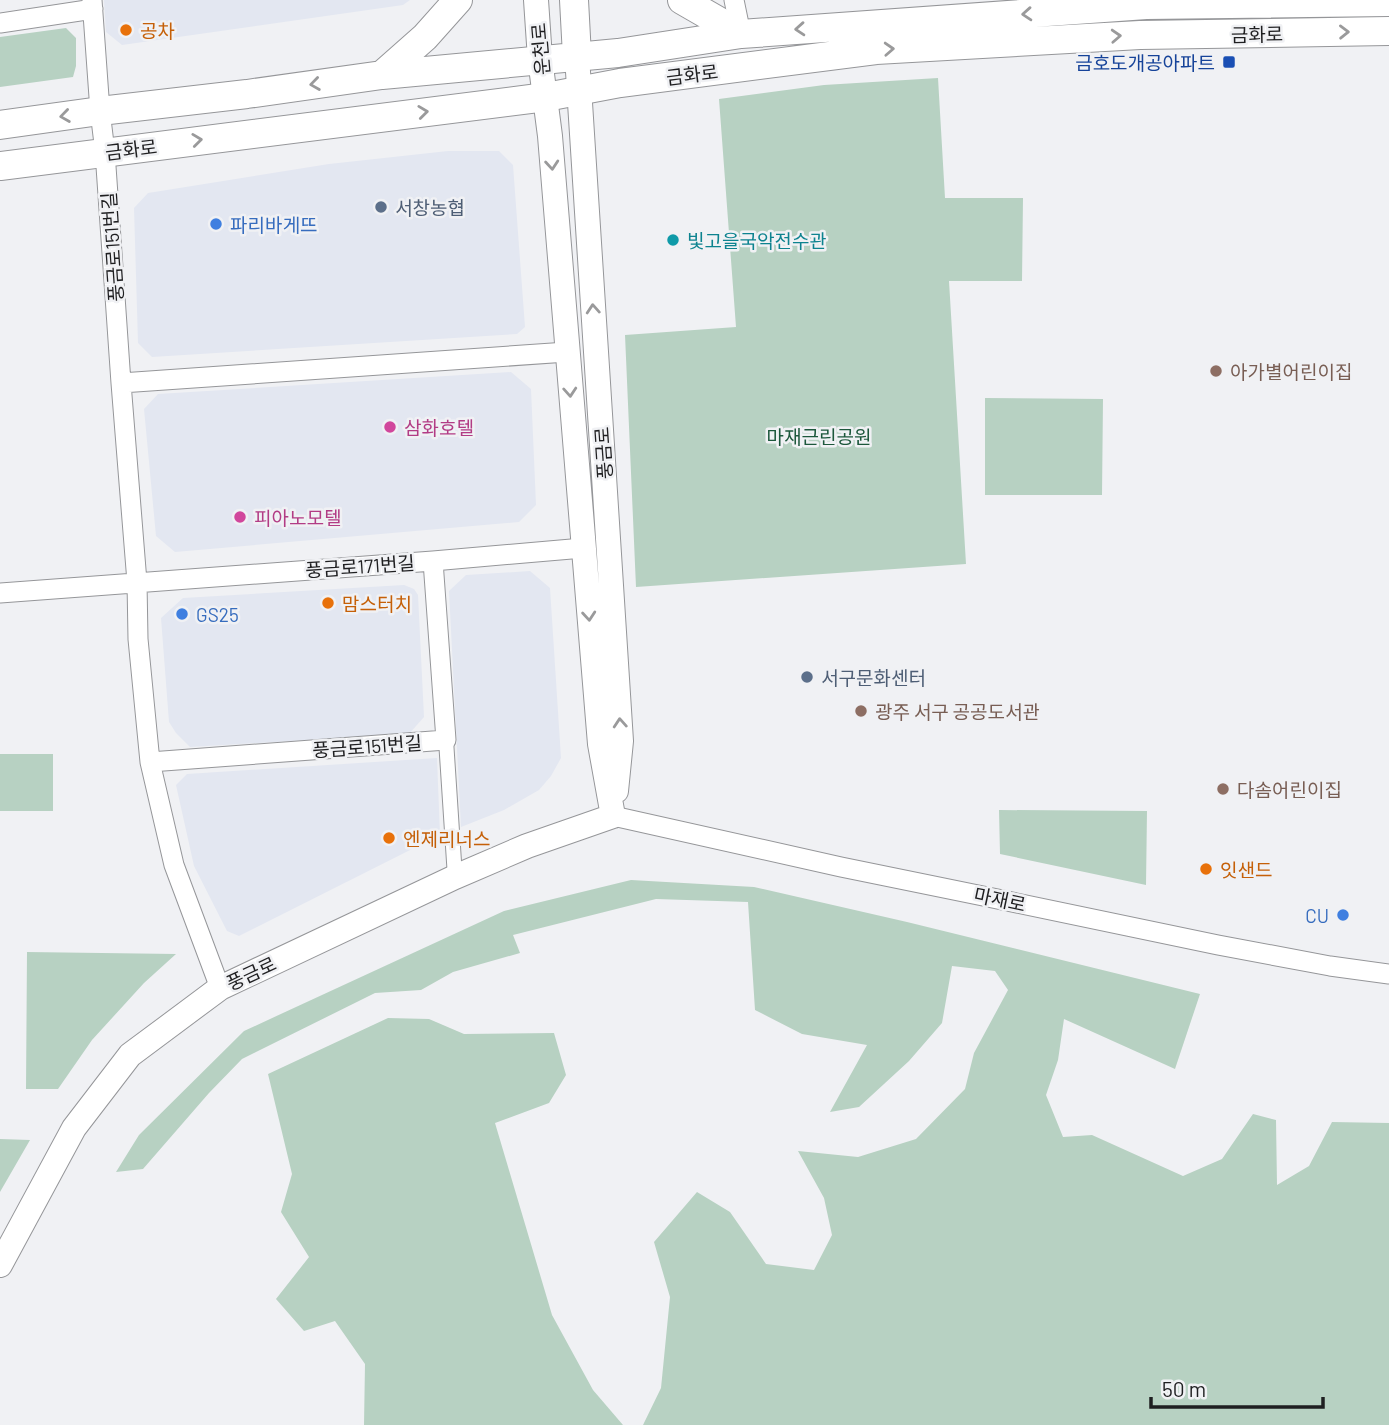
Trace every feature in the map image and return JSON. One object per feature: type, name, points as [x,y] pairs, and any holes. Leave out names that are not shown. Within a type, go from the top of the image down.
[{"type":"main road","points":[[382,75],[425,37],[458,0]]},
{"type":"main road","name":"운천로","points":[[573,0],[577,56]]},
{"type":"main road","points":[[682,0],[741,33]]},
{"type":"main road","name":"금화로","points":[[0,125],[382,75],[618,53],[741,33],[1146,3],[1389,2]]},
{"type":"main road","name":"금화로","points":[[0,166],[546,97],[621,83],[876,50],[1140,35],[1389,31]]},
{"type":"street","name":"운천로","points":[[536,0],[546,97]]},
{"type":"street","points":[[734,0],[741,33]]},
{"type":"street","points":[[0,23],[93,5]]},
{"type":"street","name":"풍금로151번길","points":[[93,5],[137,582],[138,639],[150,762],[174,865],[220,988]]},
{"type":"street","name":"운천로","points":[[577,56],[579,91]]},
{"type":"street","name":"풍금로","points":[[579,91],[621,741],[613,816]]},
{"type":"street","name":"풍금로","points":[[546,97],[600,744],[613,816]]},
{"type":"street","points":[[121,383],[567,352]]},
{"type":"street","name":"풍금로171번길","points":[[0,593],[583,548]]},
{"type":"street","name":"풍금로151번길","points":[[150,762],[446,740],[433,561]]},
{"type":"street","points":[[446,740],[455,877]]},
{"type":"street","name":"풍금로","points":[[0,1265],[74,1128],[130,1055],[220,988],[455,877],[527,846],[613,816]]},
{"type":"street","name":"마재로","points":[[613,816],[1205,943],[1389,974]]},
{"type":"shaded area","points":[[104,0],[410,0],[403,5],[122,45],[106,32]]},
{"type":"shaded area","points":[[448,151],[499,151],[513,165],[525,327],[517,334],[152,357],[138,343],[134,208],[148,193],[329,164]]},
{"type":"shaded area","points":[[511,372],[531,389],[536,505],[519,522],[175,552],[156,536],[144,409],[158,394]]},
{"type":"shaded area","points":[[530,571],[550,588],[561,758],[539,790],[504,810],[461,827],[449,591],[466,575]]},
{"type":"shaded area","points":[[404,585],[414,589],[418,595],[424,717],[409,734],[190,747],[169,722],[161,618],[183,598]]},
{"type":"shaded area","points":[[437,758],[440,835],[239,936],[227,931],[194,866],[176,785],[187,774]]},
{"type":"green space","points":[[66,28],[76,38],[76,66],[73,77],[0,87],[0,37]]},
{"type":"green space","name":"마재근린공원","points":[[938,78],[945,198],[1023,198],[1022,281],[949,281],[966,564],[636,587],[625,335],[736,327],[719,99],[824,85]]},
{"type":"green space","points":[[985,398],[1103,399],[1102,495],[985,495]]},
{"type":"green space","points":[[0,754],[53,754],[53,811],[0,811]]},
{"type":"green space","points":[[999,810],[1147,811],[1146,885],[1000,854]]},
{"type":"green space","points":[[631,880],[754,887],[1200,994],[1175,1069],[1064,1019],[1058,1060],[1046,1095],[1063,1137],[1092,1135],[1183,1176],[1222,1159],[1253,1114],[1276,1120],[1277,1185],[1309,1166],[1332,1122],[1389,1123],[1389,1425],[643,1425],[661,1388],[670,1297],[654,1242],[697,1192],[730,1212],[766,1264],[814,1270],[832,1235],[824,1198],[798,1151],[858,1157],[916,1139],[965,1089],[974,1053],[1008,990],[995,971],[952,966],[942,1023],[909,1061],[859,1107],[830,1112],[867,1045],[802,1034],[755,1010],[748,902],[656,899],[513,935],[520,953],[453,972],[421,990],[375,993],[242,1059],[143,1169],[116,1172],[139,1135],[244,1031],[504,911]]},
{"type":"green space","points":[[27,952],[176,954],[144,983],[92,1040],[58,1089],[26,1089]]},
{"type":"green space","points":[[388,1018],[429,1019],[464,1034],[554,1033],[566,1075],[549,1103],[495,1123],[552,1315],[593,1390],[623,1425],[364,1425],[365,1364],[335,1321],[304,1331],[276,1299],[309,1257],[281,1212],[292,1174],[268,1074]]},
{"type":"green space","points":[[0,1139],[30,1140],[0,1192]]},
{"type":"place","name":"공차","points":[[126,30]]},
{"type":"place","name":"금호도개공아파트","points":[[1229,62]]},
{"type":"place","name":"서창농협","points":[[381,207]]},
{"type":"place","name":"파리바게뜨","points":[[216,224]]},
{"type":"place","name":"빛고을국악전수관","points":[[673,240]]},
{"type":"place","name":"아가별어린이집","points":[[1216,371]]},
{"type":"place","name":"삼화호텔","points":[[390,427]]},
{"type":"place","name":"피아노모텔","points":[[240,517]]},
{"type":"place","name":"맘스터치","points":[[328,603]]},
{"type":"place","name":"GS25","points":[[182,614]]},
{"type":"place","name":"서구문화센터","points":[[807,677]]},
{"type":"place","name":"광주 서구 공공도서관","points":[[861,711]]},
{"type":"place","name":"다솜어린이집","points":[[1223,789]]},
{"type":"place","name":"엔제리너스","points":[[389,838]]},
{"type":"place","name":"잇샌드","points":[[1206,869]]},
{"type":"place","name":"CU","points":[[1343,915]]}]
